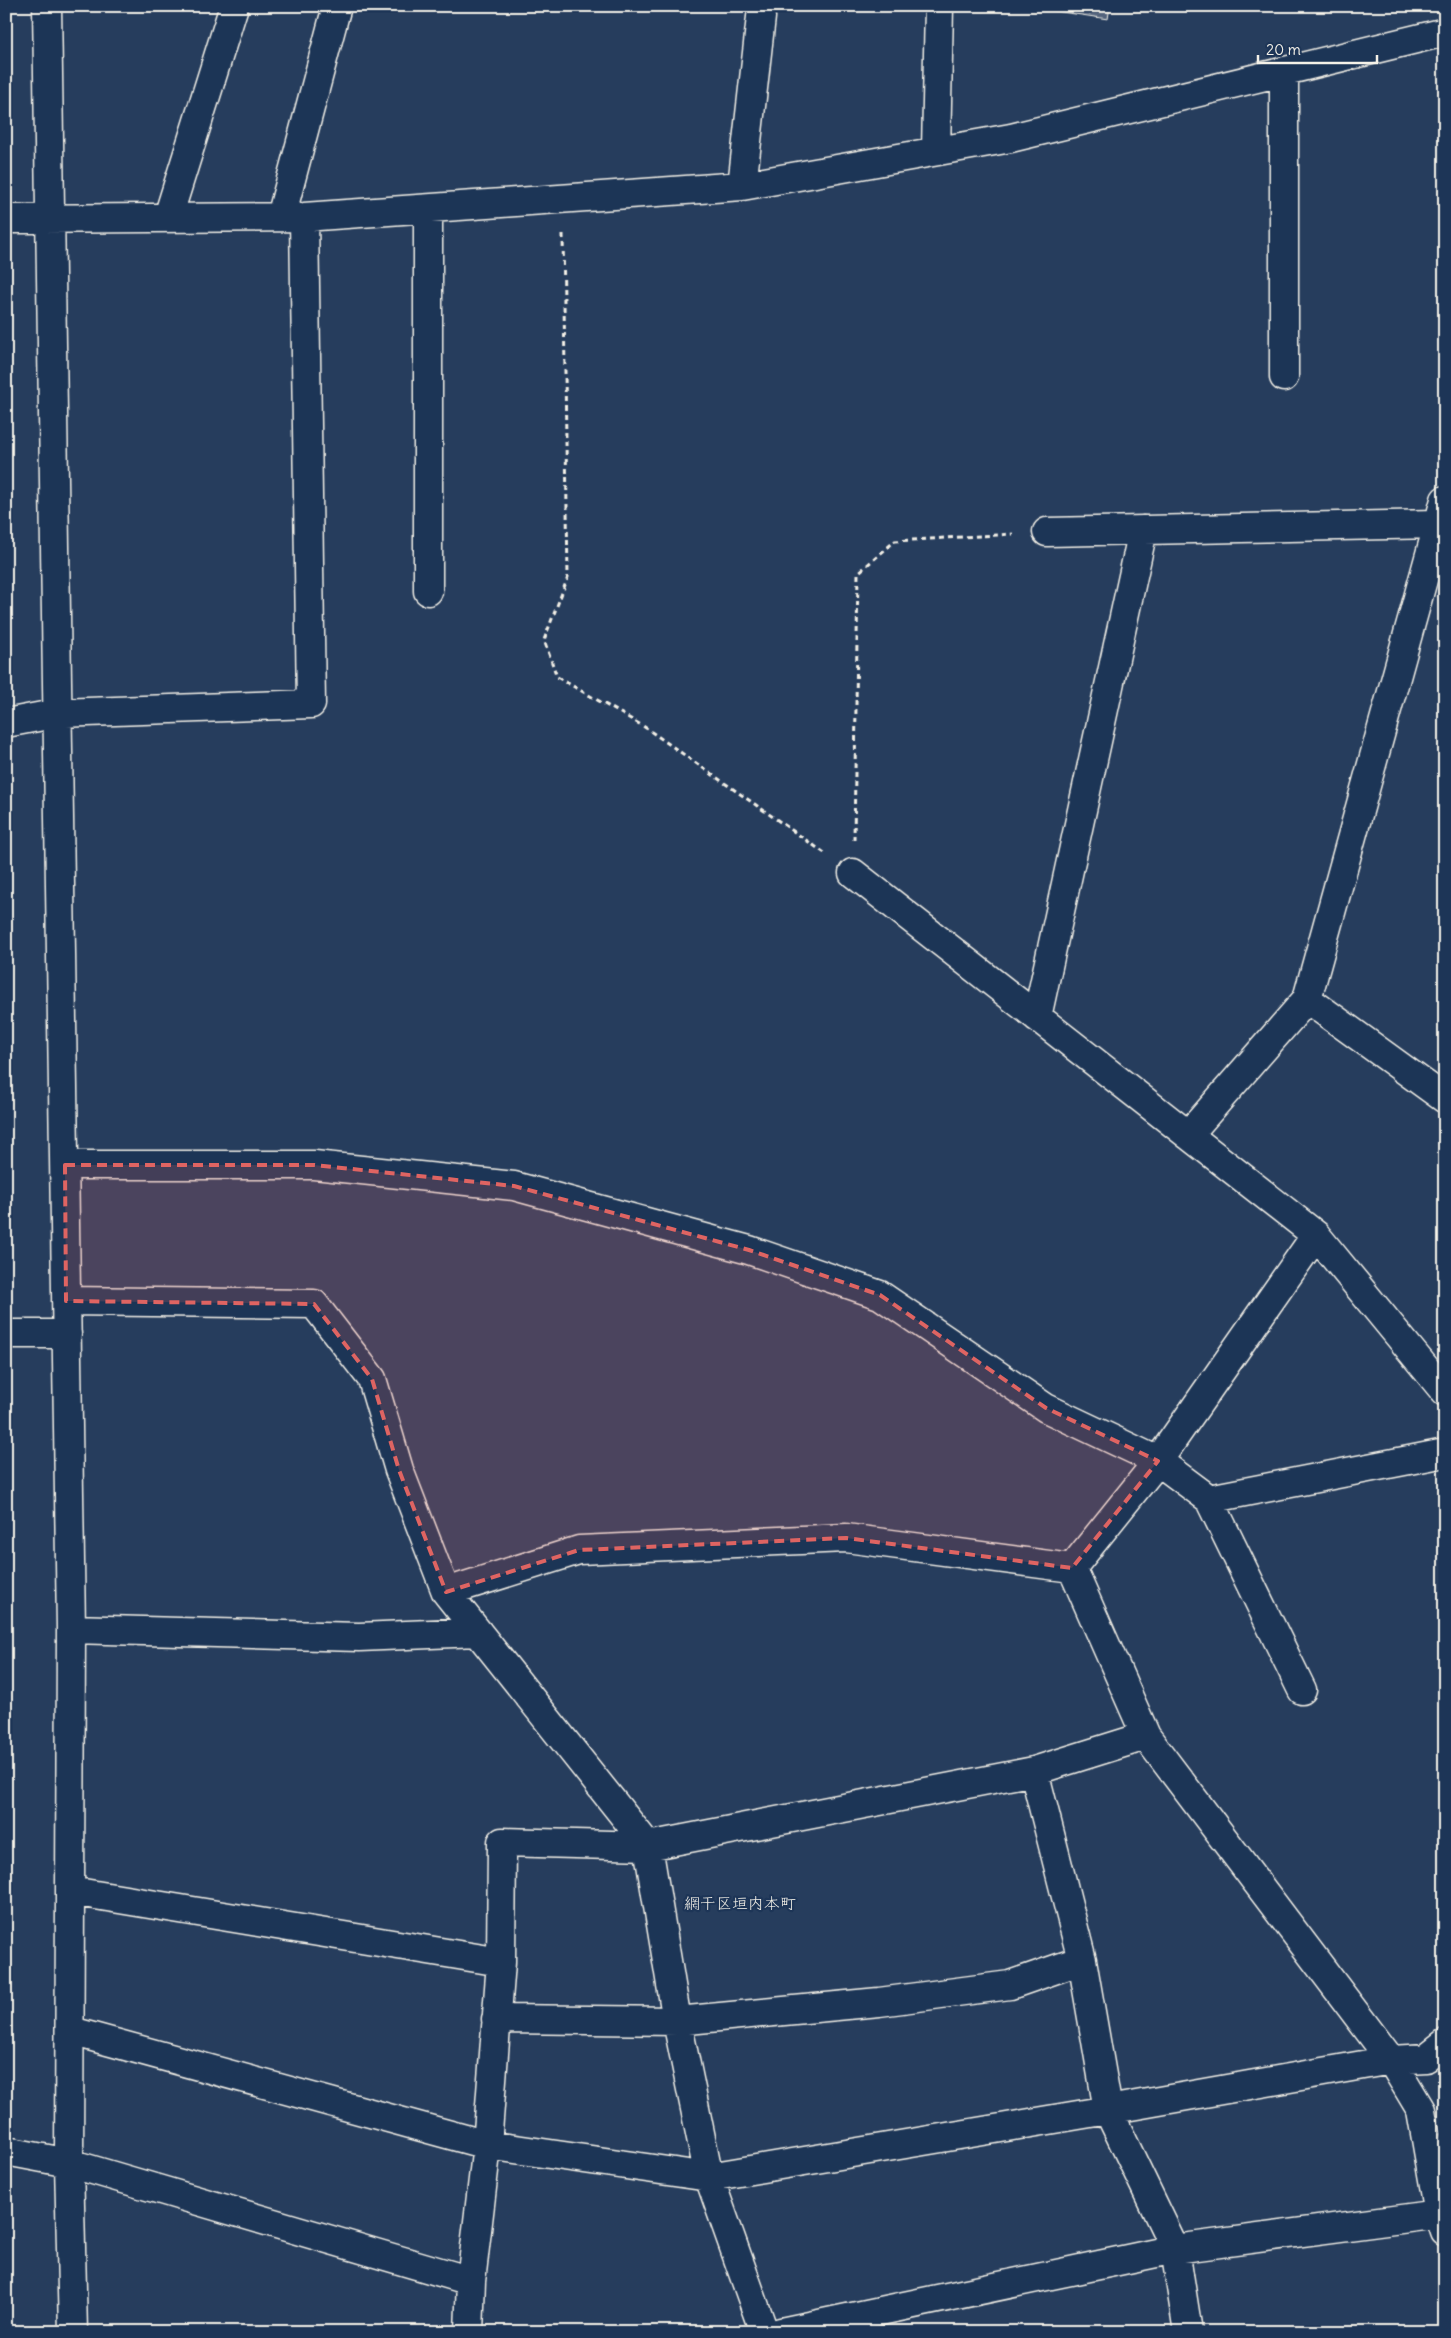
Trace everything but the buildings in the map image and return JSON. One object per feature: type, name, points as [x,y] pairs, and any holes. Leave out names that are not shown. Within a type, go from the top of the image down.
[{"type":"street","points":[[47,6],[52,219],[67,1334],[70,1629],[70,2163],[73,2332]]},
{"type":"street","points":[[168,217],[234,6]]},
{"type":"street","points":[[6,723],[59,713],[311,704],[292,217],[337,6]]},
{"type":"street","points":[[936,151],[939,6]]},
{"type":"street","points":[[742,186],[761,16]]},
{"type":"street","points":[[6,219],[292,217],[742,186],[1010,138],[1445,32]]},
{"type":"street","points":[[1284,70],[1284,378]]},
{"type":"street","points":[[428,209],[428,591]]},
{"type":"street","points":[[1047,532],[1143,530],[1441,512],[1434,578],[1307,999],[1188,1135]]},
{"type":"street","points":[[1037,1017],[1143,530]]},
{"type":"street","points":[[853,873],[1316,1235],[1445,1392]]},
{"type":"street","points":[[1307,999],[1445,1098]]},
{"type":"street","points":[[65,1165],[314,1165],[514,1186],[749,1250],[880,1295],[1046,1408],[1158,1461],[1209,1498],[1302,1690]]},
{"type":"street","points":[[1072,1568],[1158,1461],[1316,1235]]},
{"type":"street","points":[[66,1301],[314,1304],[372,1379],[399,1470],[446,1592],[648,1846],[677,2022],[709,2177],[764,2332]]},
{"type":"street","points":[[6,1334],[67,1334]]},
{"type":"street","points":[[1209,1498],[1445,1454]]},
{"type":"street","points":[[446,1592],[579,1550],[846,1538],[1072,1568]]},
{"type":"street","points":[[781,2332],[1175,2249],[1442,2223],[1421,2110],[1391,2060],[1146,1736],[1072,1568]]},
{"type":"street","points":[[70,1629],[358,1638],[478,1632]]},
{"type":"street","points":[[469,2332],[471,2281],[487,2145],[501,1962],[502,1842],[648,1846],[1034,1770],[1146,1736]]},
{"type":"street","points":[[1034,1770],[1082,1960],[1108,2110],[1175,2249],[1188,2332]]},
{"type":"street","points":[[70,1891],[501,1962]]},
{"type":"street","points":[[496,2019],[677,2022],[879,2002],[1010,1985],[1082,1960]]},
{"type":"street","points":[[70,2031],[487,2145],[709,2177],[1391,2060],[1426,2058],[1445,2043]]},
{"type":"street","points":[[6,2152],[70,2163],[471,2281]]},
{"type":"path","points":[[563,199],[568,577],[544,640],[557,677],[643,726],[853,873]]},
{"type":"path","points":[[853,873],[858,573],[895,542],[1047,532]]},
{"type":"highlighted area","points":[[65,1165],[314,1165],[514,1186],[749,1250],[880,1295],[1046,1408],[1158,1461],[1072,1568],[846,1538],[579,1550],[446,1592],[399,1470],[372,1379],[314,1304],[66,1301]]},
{"type":"district","name":"網干区垣内本町","points":[[740,1903]]}]
